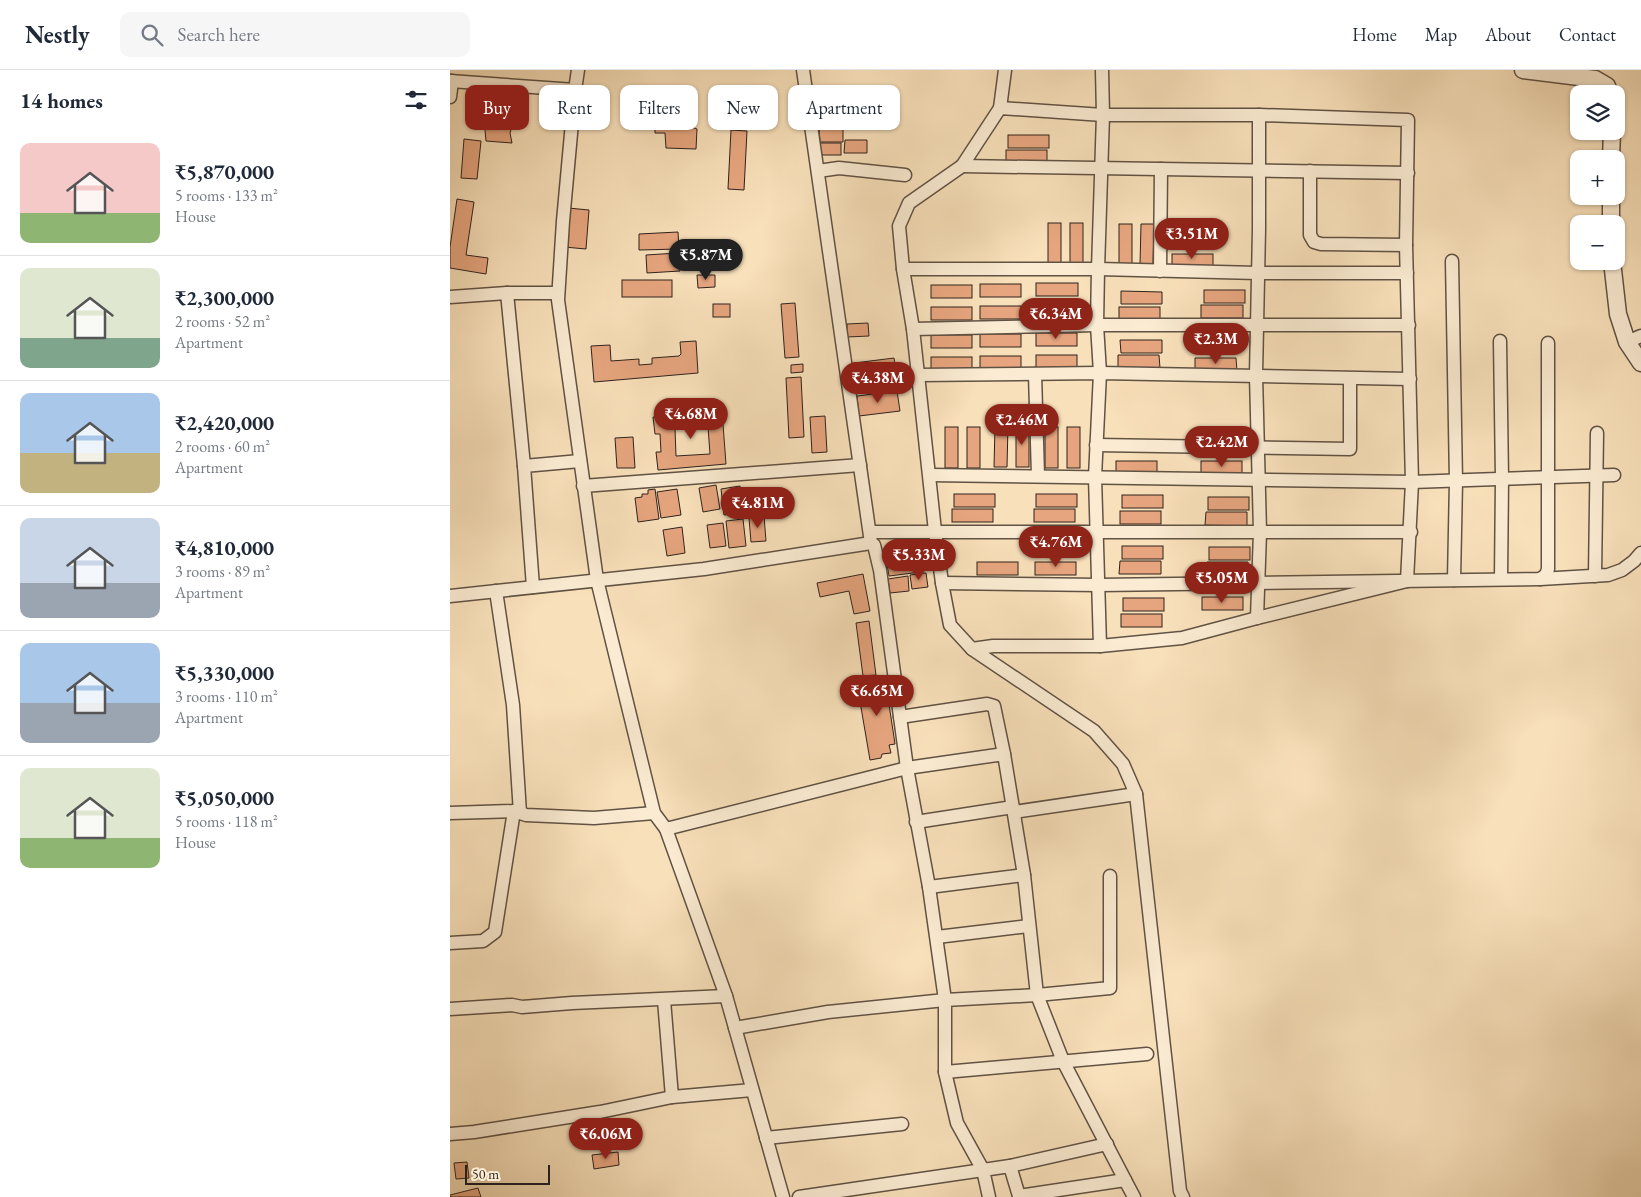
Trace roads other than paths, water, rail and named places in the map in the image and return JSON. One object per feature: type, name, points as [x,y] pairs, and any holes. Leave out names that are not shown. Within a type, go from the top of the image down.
[{"type":"street","points":[[576,85],[578,70]]},
{"type":"street","points":[[803,70],[870,537],[874,545],[880,570],[907,768],[937,937],[945,1000],[945,1072],[957,1123],[983,1170],[989,1197]]},
{"type":"street","points":[[1005,70],[1000,108],[962,166],[909,203],[899,226],[903,269],[913,329],[942,583],[950,625],[972,649],[1094,731],[1123,764],[1136,794],[1180,1191],[1183,1197]]},
{"type":"street","points":[[1100,646],[1096,445],[1100,373],[1097,326],[1103,115],[1102,70]]},
{"type":"street","points":[[1524,70],[1595,79],[1604,85]]},
{"type":"street","points":[[450,97],[451,81],[539,87]]},
{"type":"street","points":[[1000,108],[1103,115],[1259,116],[1408,120],[1406,245],[1412,482],[1411,532],[1407,581]]},
{"type":"street","points":[[1257,618],[1260,532],[1256,375],[1259,116]]},
{"type":"street","points":[[571,130],[558,300],[597,580],[654,813],[666,829],[726,996],[783,1197]]},
{"type":"street","points":[[962,166],[1408,172]]},
{"type":"street","points":[[818,171],[839,168],[905,175]]},
{"type":"street","points":[[1160,271],[1161,169]]},
{"type":"street","points":[[1310,171],[1310,235],[1314,242],[1321,244],[1406,245]]},
{"type":"street","points":[[1452,261],[1456,481],[1454,580]]},
{"type":"street","points":[[903,269],[1098,269],[1258,273],[1407,273]]},
{"type":"street","points":[[1613,270],[1618,314],[1634,339],[1641,363]]},
{"type":"street","points":[[450,297],[507,293],[558,293]]},
{"type":"street","points":[[507,293],[524,466],[533,587]]},
{"type":"street","points":[[913,329],[1097,326],[1409,325]]},
{"type":"street","points":[[1500,341],[1501,579]]},
{"type":"street","points":[[1540,579],[1546,575],[1548,570],[1548,343]]},
{"type":"street","points":[[918,375],[1100,373],[1410,379]]},
{"type":"street","points":[[1035,374],[1038,476]]},
{"type":"street","points":[[1096,445],[1350,449],[1350,379]]},
{"type":"street","points":[[1595,576],[1598,475],[1597,433]]},
{"type":"street","points":[[524,466],[580,461]]},
{"type":"street","points":[[584,486],[860,465]]},
{"type":"street","points":[[930,474],[1412,482],[1614,475]]},
{"type":"street","points":[[450,596],[704,569],[870,537],[935,531],[1411,532]]},
{"type":"street","points":[[942,583],[1099,585],[1540,579],[1608,575],[1622,570],[1641,554]]},
{"type":"street","points":[[972,649],[993,646],[1100,646],[1182,638],[1407,581]]},
{"type":"street","points":[[450,943],[483,941],[495,932],[508,843],[517,812],[513,705],[496,591]]},
{"type":"street","points":[[900,717],[987,704],[994,706],[1014,810],[1024,875],[1028,926],[1038,995],[1063,1061],[1134,1197]]},
{"type":"street","points":[[666,829],[907,768],[1004,754]]},
{"type":"street","points":[[916,822],[1136,794]]},
{"type":"street","points":[[450,813],[517,812],[526,815],[594,818],[654,813]]},
{"type":"street","points":[[929,887],[1024,875]]},
{"type":"street","points":[[735,1028],[828,1012],[945,1000],[1038,995],[1110,988],[1110,876]]},
{"type":"street","points":[[937,937],[1028,926]]},
{"type":"street","points":[[450,1009],[726,996]]},
{"type":"street","points":[[664,1000],[672,1097]]},
{"type":"street","points":[[945,1072],[1147,1054]]},
{"type":"street","points":[[450,1134],[548,1121],[672,1097],[752,1090]]},
{"type":"street","points":[[766,1138],[902,1124]]},
{"type":"street","points":[[799,1197],[1010,1166],[1107,1144]]},
{"type":"street","points":[[1010,1166],[1019,1196],[1125,1180]]}]
